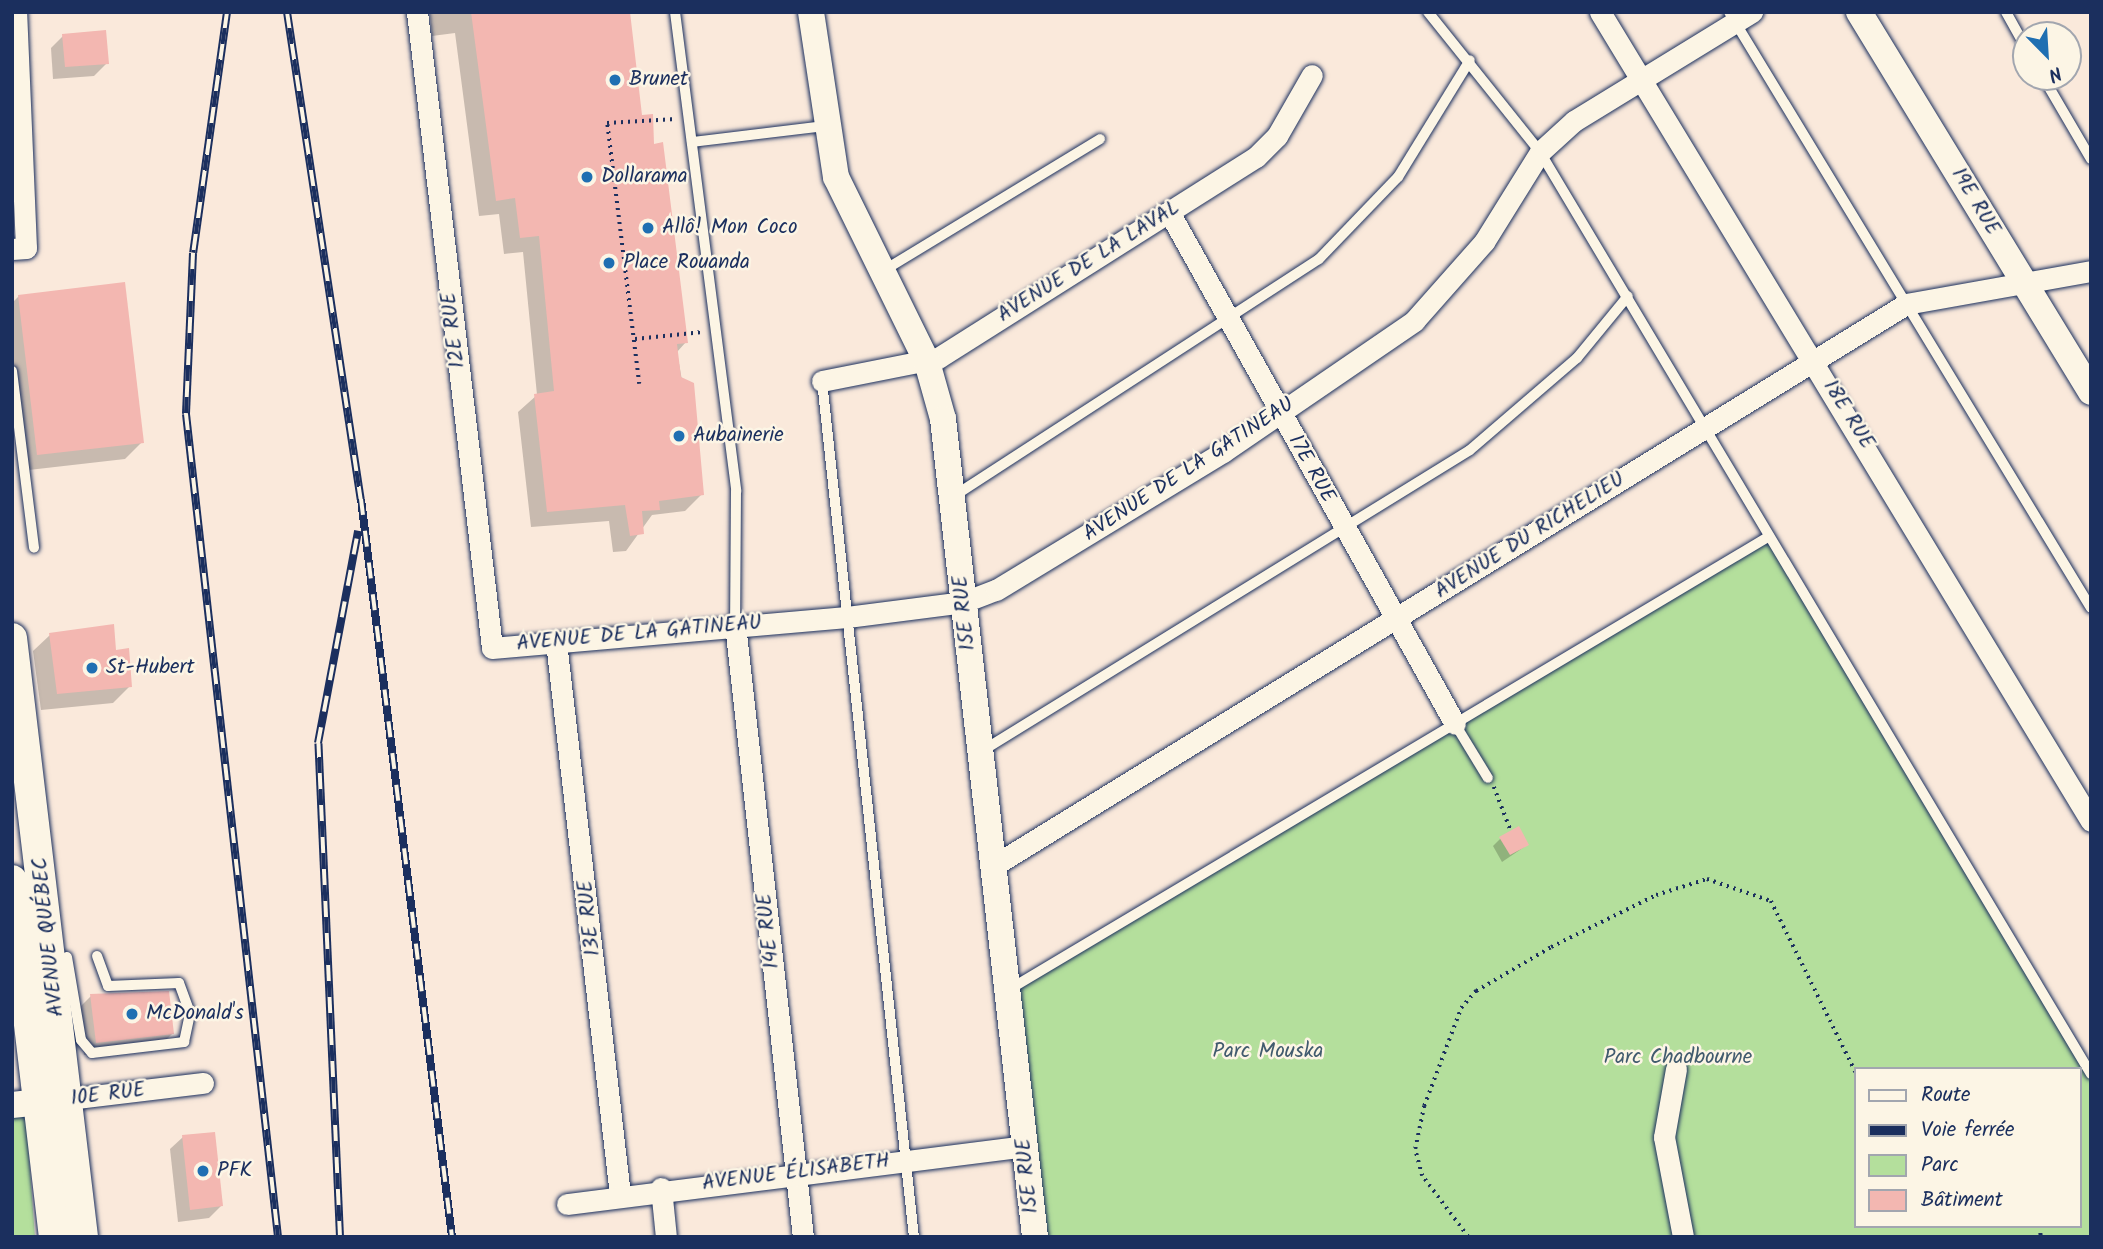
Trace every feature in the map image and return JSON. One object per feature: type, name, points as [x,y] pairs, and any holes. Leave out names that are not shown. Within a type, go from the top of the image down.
[{"type":"main road","name":"AVENUE QUÉBEC","points":[[12,638],[83,1237]]},
{"type":"main road","name":"AVENUE QUÉBEC","points":[[12,880],[25,1104],[54,1237]]},
{"type":"street","points":[[12,249],[26,248],[16,12]]},
{"type":"street","name":"12E RUE","points":[[417,12],[492,648]]},
{"type":"street","name":"15E RUE","points":[[811,12],[824,126],[836,177],[927,362],[943,419],[1035,1237]]},
{"type":"street","name":"18E RUE","points":[[1600,12],[1643,77],[2088,812]]},
{"type":"street","name":"19E RUE","points":[[1859,12],[2091,392]]},
{"type":"street","name":"AVENUE DE LA GATINEAU","points":[[492,648],[735,624],[847,617],[964,602],[996,590],[1102,527],[1378,348],[1442,295],[1540,152],[1574,121],[1739,16]]},
{"type":"street","name":"AVENUE DE LA LAVAL","points":[[822,381],[927,362],[1169,212],[1256,157],[1277,136],[1312,75]]},
{"type":"street","name":"17E RUE","points":[[1169,212],[1232,317],[1279,413],[1343,527],[1398,616],[1455,724]]},
{"type":"street","name":"AVENUE DU RICHELIEU","points":[[993,866],[1906,303],[2025,285],[2091,271]]},
{"type":"street","name":"14E RUE","points":[[735,624],[803,1237]]},
{"type":"street","name":"13E RUE","points":[[556,642],[620,1195]]},
{"type":"street","points":[[1676,1069],[1664,1137],[1683,1237]]},
{"type":"street","name":"10E RUE","points":[[25,1104],[203,1083]]},
{"type":"street","name":"AVENUE ÉLISABETH","points":[[567,1204],[661,1188],[1025,1146]]},
{"type":"street","points":[[661,1188],[666,1237]]},
{"type":"lane","points":[[675,12],[713,330],[736,491],[735,624]]},
{"type":"lane","points":[[1428,12],[1470,60],[1540,152],[1708,426],[1768,537],[2091,1074]]},
{"type":"lane","points":[[1739,16],[1906,303],[2091,608]]},
{"type":"lane","points":[[952,497],[1319,259],[1398,177],[1470,60]]},
{"type":"lane","points":[[2051,91],[2091,159]]},
{"type":"lane","points":[[692,142],[824,126]]},
{"type":"lane","points":[[881,272],[1100,139]]},
{"type":"lane","points":[[980,753],[1470,450],[1577,358],[1628,296]]},
{"type":"lane","points":[[12,371],[34,548]]},
{"type":"lane","points":[[822,381],[914,1237]]},
{"type":"lane","points":[[1008,990],[1768,537]]},
{"type":"lane","points":[[1455,724],[1488,778]]},
{"type":"lane","points":[[67,957],[81,1040],[92,1053],[184,1042],[190,1013],[179,984],[108,986],[97,956]]},
{"type":"path","points":[[639,384],[607,123],[689,118]]},
{"type":"path","points":[[635,339],[713,330]]},
{"type":"path","points":[[1500,797],[1511,831]]},
{"type":"path","points":[[1468,1237],[1422,1176],[1415,1149],[1424,1106],[1461,1008],[1476,991],[1540,953],[1656,895],[1707,879],[1771,901],[1854,1069]]},
{"type":"green space","points":[[1768,537],[2091,1074],[2091,1237],[1035,1237],[1008,990]]},
{"type":"green space","points":[[26,1116],[35,1237],[12,1237],[12,1117]]},
{"type":"building","name":"Place Rouanda","points":[[471,12],[630,12],[642,115],[653,114],[654,144],[663,142],[688,343],[677,344],[681,377],[694,383],[704,495],[659,501],[660,510],[642,511],[644,534],[630,536],[625,505],[547,512],[534,394],[554,391],[539,236],[520,238],[515,198],[496,201]]},
{"type":"building","points":[[106,30],[109,64],[65,67],[62,34]]},
{"type":"building","points":[[125,282],[144,443],[37,455],[18,295]]},
{"type":"building","name":"St-Hubert","points":[[114,624],[116,650],[129,648],[132,687],[57,694],[49,633]]},
{"type":"building","points":[[1519,826],[1529,845],[1510,855],[1499,837]]},
{"type":"building","name":"McDonald's","points":[[169,991],[174,1034],[96,1043],[90,994]]},
{"type":"building","name":"PFK","points":[[215,1132],[223,1206],[190,1210],[182,1135]]},
{"type":"railway","points":[[227,12],[193,253],[186,414],[278,1237]]},
{"type":"railway","points":[[287,12],[361,499],[452,1237]]},
{"type":"railway","points":[[340,1237],[318,743],[358,531]]},
{"type":"place","name":"Brunet","points":[[615,80]]},
{"type":"place","name":"Dollarama","points":[[587,177]]},
{"type":"place","name":"Allô! Mon Coco","points":[[648,228]]},
{"type":"place","name":"Place Rouanda","points":[[609,263]]},
{"type":"place","name":"Aubainerie","points":[[679,436]]},
{"type":"place","name":"St-Hubert","points":[[92,668]]},
{"type":"place","name":"McDonald's","points":[[132,1014]]},
{"type":"place","name":"PFK","points":[[203,1171]]},
{"type":"park label","name":"Parc Mouska","points":[[1268,1052]]},
{"type":"park label","name":"Parc Chadbourne","points":[[1678,1058]]}]
